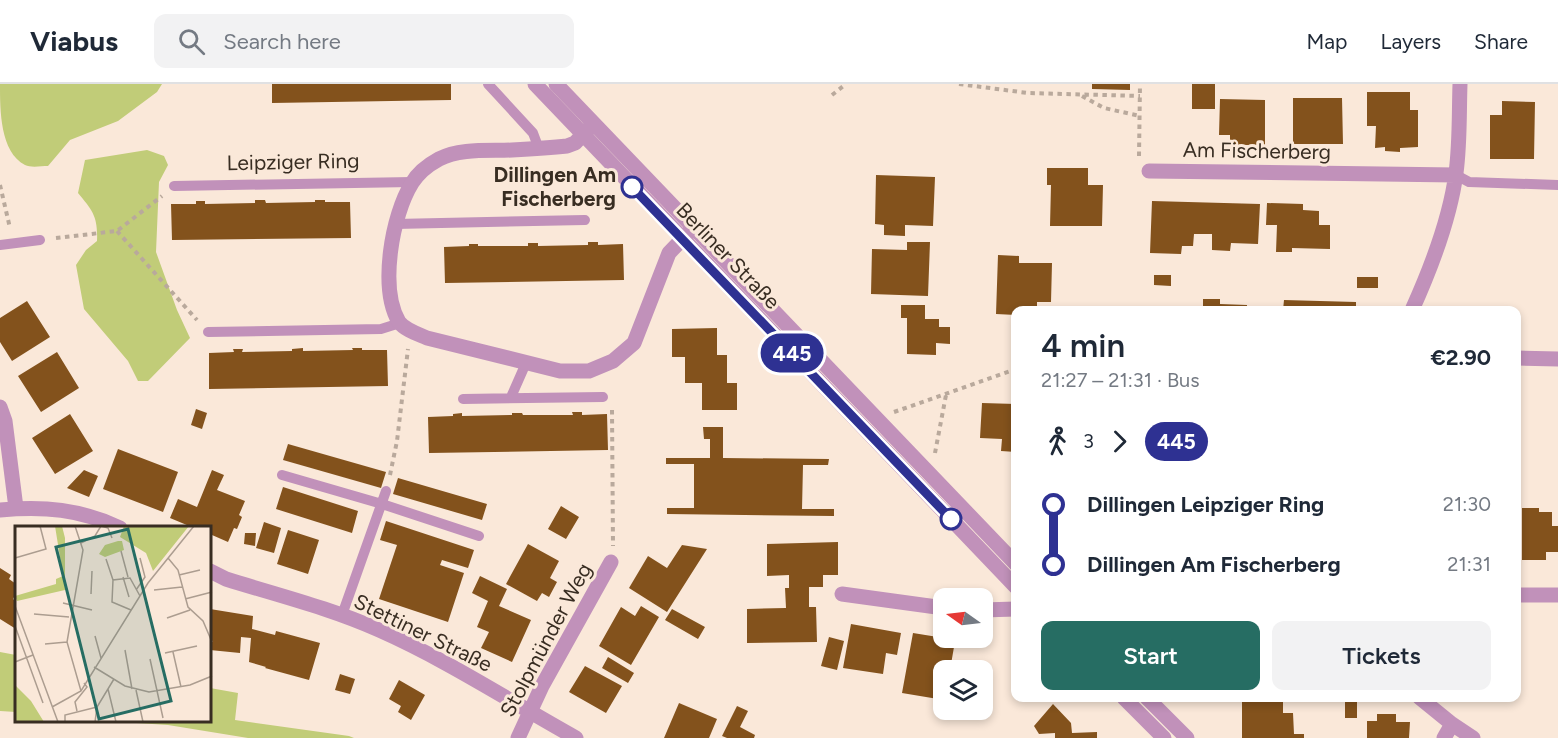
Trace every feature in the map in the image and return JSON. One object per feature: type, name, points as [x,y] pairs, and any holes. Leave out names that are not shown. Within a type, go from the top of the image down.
[{"type":"street","name":"Berliner Straße","points":[[535,84],[588,130],[1011,581]]},
{"type":"street","name":"Berliner Straße","points":[[556,84],[588,130]]},
{"type":"street","points":[[1414,306],[1436,250],[1456,175],[1460,84]]},
{"type":"street","points":[[588,130],[575,143],[567,146],[465,152],[440,158],[423,170],[412,182],[395,224],[389,269],[392,302],[405,327],[427,338],[526,363],[561,371],[589,371],[613,361],[634,343],[669,253],[687,234]]},
{"type":"street","name":"Am Fischerberg","points":[[1149,171],[1456,175]]},
{"type":"street","name":"Berliner Straße","points":[[687,234],[876,418],[1011,559]]},
{"type":"street","points":[[1521,358],[1558,359]]},
{"type":"street","points":[[0,407],[5,421],[16,508]]},
{"type":"street","points":[[0,510],[58,508],[84,514],[115,526]]},
{"type":"street","name":"Stolpmünder Weg","points":[[518,738],[543,686],[611,562]]},
{"type":"street","name":"Stettiner Straße","points":[[212,572],[226,579],[342,615],[379,630],[431,656],[576,738]]},
{"type":"street","points":[[842,594],[933,606]]},
{"type":"street","points":[[1521,595],[1558,595]]},
{"type":"street","points":[[993,610],[1011,609]]},
{"type":"street","points":[[1128,702],[1164,738]]},
{"type":"street","points":[[1151,702],[1187,738]]},
{"type":"street","points":[[1425,702],[1473,738]]},
{"type":"street","points":[[1444,738],[1452,724]]},
{"type":"lane","points":[[488,84],[533,133],[539,149]]},
{"type":"lane","points":[[1456,175],[1469,182],[1558,185]]},
{"type":"lane","name":"Leipziger Ring","points":[[174,186],[412,182]]},
{"type":"lane","points":[[395,224],[585,220]]},
{"type":"lane","points":[[0,245],[40,240]]},
{"type":"lane","points":[[208,332],[405,327]]},
{"type":"lane","points":[[511,397],[526,363]]},
{"type":"lane","points":[[463,399],[603,397]]},
{"type":"lane","points":[[282,475],[382,504],[479,536]]},
{"type":"lane","points":[[342,615],[386,490]]},
{"type":"path","points":[[832,95],[846,84]]},
{"type":"path","points":[[958,84],[1028,93],[1140,96]]},
{"type":"path","points":[[1140,84],[1139,162],[1149,171]]},
{"type":"path","points":[[1080,95],[1104,108],[1140,116]]},
{"type":"path","points":[[0,185],[14,244]]},
{"type":"path","points":[[40,240],[117,231],[174,186]]},
{"type":"path","points":[[117,231],[208,332]]},
{"type":"path","points":[[386,490],[397,441],[405,327]]},
{"type":"path","points":[[876,418],[1011,371]]},
{"type":"path","points":[[931,475],[946,395]]},
{"type":"path","points":[[603,397],[612,405],[614,541],[611,562]]},
{"type":"green space","points":[[0,84],[162,84],[157,92],[118,121],[70,140],[48,166],[33,167],[17,159],[6,141],[1,118]]},
{"type":"green space","points":[[147,150],[164,156],[168,165],[159,182],[156,252],[190,338],[148,381],[138,381],[128,361],[84,309],[76,265],[86,250],[97,241],[97,226],[94,215],[78,193],[85,160]]},
{"type":"green space","points":[[0,652],[15,655],[15,712],[0,711]]},
{"type":"green space","points":[[212,688],[238,693],[235,720],[354,738],[248,738],[168,725],[137,723],[212,723]]},
{"type":"building","points":[[272,84],[451,84],[451,100],[272,103]]},
{"type":"building","points":[[1092,84],[1130,84],[1130,90],[1092,89]]},
{"type":"building","points":[[1192,84],[1215,84],[1215,109],[1192,109]]},
{"type":"building","points":[[1367,92],[1410,92],[1410,110],[1418,110],[1418,147],[1400,148],[1400,152],[1385,151],[1385,147],[1375,148],[1376,126],[1367,126]]},
{"type":"building","points":[[1293,98],[1342,98],[1343,144],[1293,144]]},
{"type":"building","points":[[1220,99],[1265,100],[1265,145],[1230,145],[1230,135],[1219,135]]},
{"type":"building","points":[[1502,101],[1535,102],[1534,159],[1490,159],[1490,115],[1502,115]]},
{"type":"building","points":[[1047,168],[1088,168],[1088,185],[1103,185],[1102,226],[1050,226],[1051,185],[1047,185]]},
{"type":"building","points":[[876,175],[935,177],[933,226],[905,225],[905,236],[884,235],[884,225],[875,224]]},
{"type":"building","points":[[255,200],[265,200],[266,203],[315,202],[315,200],[350,202],[351,238],[172,240],[171,204],[196,204],[196,201],[205,201],[205,204],[255,203]]},
{"type":"building","points":[[1152,201],[1260,204],[1258,244],[1231,243],[1230,251],[1212,250],[1212,234],[1194,234],[1193,246],[1182,246],[1181,254],[1150,253]]},
{"type":"building","points":[[1267,203],[1303,204],[1303,210],[1319,211],[1319,225],[1330,225],[1330,249],[1292,248],[1292,252],[1276,252],[1277,225],[1266,225]]},
{"type":"building","points":[[588,242],[598,242],[598,245],[623,244],[624,280],[445,283],[444,247],[469,246],[469,244],[528,246],[528,243],[538,243],[538,246],[588,245]]},
{"type":"building","points":[[907,242],[930,242],[928,296],[871,294],[872,249],[907,250]]},
{"type":"building","points":[[998,255],[1019,256],[1019,263],[1052,263],[1051,302],[1037,302],[1037,306],[1011,306],[1011,315],[996,314]]},
{"type":"building","points":[[1154,275],[1171,275],[1171,286],[1154,285]]},
{"type":"building","points":[[1357,277],[1378,277],[1378,288],[1357,288]]},
{"type":"building","points":[[1203,299],[1220,299],[1220,304],[1247,305],[1247,306],[1203,306]]},
{"type":"building","points":[[1284,300],[1356,302],[1356,306],[1283,306]]},
{"type":"building","points":[[27,301],[50,337],[12,361],[0,342],[0,318]]},
{"type":"building","points":[[901,305],[925,305],[925,319],[939,319],[939,327],[950,327],[950,344],[936,343],[936,355],[907,354],[907,318],[901,318]]},
{"type":"building","points":[[717,328],[717,355],[727,355],[727,383],[737,383],[737,410],[702,410],[702,383],[685,383],[685,357],[672,357],[672,329]]},
{"type":"building","points":[[303,348],[303,351],[353,350],[352,348],[387,350],[388,386],[209,389],[209,353],[234,352],[233,349],[243,349],[242,352],[292,351],[292,349]]},
{"type":"building","points":[[57,352],[79,388],[41,412],[18,376]]},
{"type":"building","points":[[982,403],[1011,404],[1011,452],[1001,451],[1002,439],[980,438]]},
{"type":"building","points":[[196,409],[207,413],[202,429],[191,425]]},
{"type":"building","points":[[572,412],[582,412],[582,415],[607,414],[608,450],[429,453],[428,417],[453,416],[453,414],[462,413],[462,416],[512,415],[512,413],[573,415]]},
{"type":"building","points":[[70,414],[93,451],[55,474],[32,438]]},
{"type":"building","points":[[703,427],[723,427],[723,458],[829,459],[828,465],[803,465],[802,509],[834,509],[834,516],[667,514],[667,508],[694,508],[694,464],[666,464],[666,458],[710,458],[710,439],[704,439]]},
{"type":"building","points":[[288,444],[386,472],[381,488],[283,460]]},
{"type":"building","points":[[118,449],[178,472],[163,512],[103,489]]},
{"type":"building","points":[[84,470],[98,476],[89,497],[67,488]]},
{"type":"building","points":[[212,470],[224,475],[217,490],[245,501],[239,515],[242,517],[228,542],[212,535],[212,526],[189,526],[170,518],[178,499],[197,507]]},
{"type":"building","points":[[398,478],[487,504],[482,520],[393,494]]},
{"type":"building","points":[[283,487],[358,511],[352,533],[276,509]]},
{"type":"building","points":[[561,506],[579,517],[566,539],[548,529]]},
{"type":"building","points":[[1522,508],[1539,508],[1539,512],[1552,512],[1552,526],[1558,526],[1558,552],[1546,552],[1546,560],[1522,560]]},
{"type":"building","points":[[386,521],[474,550],[468,568],[442,560],[440,565],[464,573],[448,622],[379,599],[397,545],[380,540]]},
{"type":"building","points":[[264,522],[281,528],[274,553],[256,548]]},
{"type":"building","points":[[288,530],[319,540],[308,574],[277,564]]},
{"type":"building","points":[[245,533],[256,533],[255,546],[244,544]]},
{"type":"building","points":[[838,542],[838,575],[823,575],[823,587],[809,587],[809,607],[816,607],[817,642],[747,643],[747,609],[786,608],[785,588],[789,588],[789,575],[767,576],[767,544]]},
{"type":"building","points":[[528,544],[559,561],[550,578],[557,582],[549,597],[542,593],[537,601],[506,584]]},
{"type":"building","points":[[682,545],[707,549],[667,612],[629,588],[648,556],[667,568]]},
{"type":"building","points":[[0,568],[11,575],[9,579],[15,583],[13,599],[15,601],[15,628],[0,619]]},
{"type":"building","points":[[480,576],[507,589],[499,606],[531,620],[512,662],[481,648],[489,632],[477,627],[488,601],[472,593]]},
{"type":"building","points":[[641,606],[659,617],[631,665],[599,646],[621,607],[635,616]]},
{"type":"building","points":[[212,609],[253,616],[252,629],[275,635],[276,631],[320,643],[309,680],[249,662],[251,638],[241,637],[240,653],[212,650]]},
{"type":"building","points":[[672,609],[705,627],[698,639],[665,620]]},
{"type":"building","points":[[851,624],[901,633],[897,655],[886,653],[883,674],[843,668]]},
{"type":"building","points":[[913,633],[933,636],[933,648],[954,648],[952,660],[933,660],[933,698],[902,693]]},
{"type":"building","points":[[829,637],[844,641],[837,670],[821,666]]},
{"type":"building","points":[[608,657],[634,673],[628,683],[602,668]]},
{"type":"building","points":[[585,666],[622,686],[606,713],[569,692]]},
{"type":"building","points":[[340,674],[355,679],[350,694],[335,690]]},
{"type":"building","points":[[399,680],[425,695],[411,720],[398,712],[401,706],[389,699]]},
{"type":"building","points":[[1242,702],[1283,702],[1283,713],[1293,713],[1294,734],[1304,734],[1304,738],[1242,738]]},
{"type":"building","points":[[1345,702],[1357,702],[1357,718],[1345,718]]},
{"type":"building","points":[[679,703],[717,719],[709,738],[664,738]]},
{"type":"building","points":[[1053,704],[1071,723],[1072,733],[1097,732],[1097,738],[1055,738],[1055,733],[1039,734],[1034,726]]},
{"type":"building","points":[[737,706],[748,711],[740,727],[755,735],[754,738],[722,736]]},
{"type":"building","points":[[1377,714],[1396,714],[1396,722],[1410,722],[1409,738],[1367,738],[1367,721],[1377,721]]},
{"type":"bus line","name":"445","points":[[632,187],[951,519]]},
{"type":"place","name":"Dillingen Am Fischerberg","points":[[632,187]]}]
